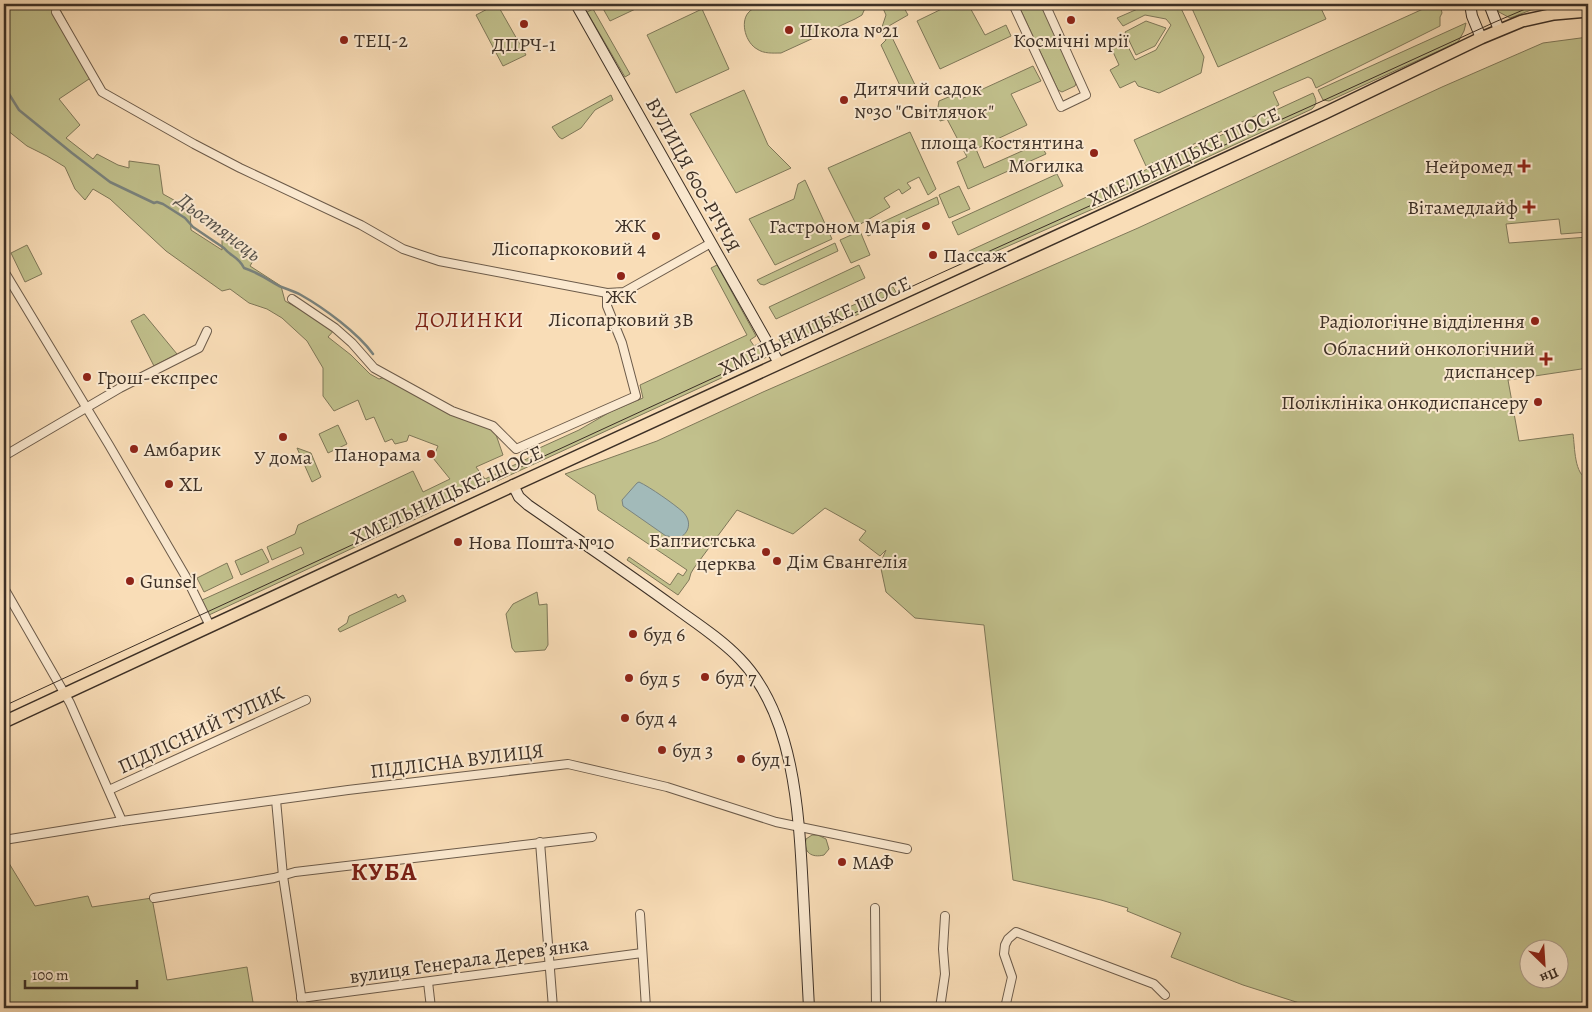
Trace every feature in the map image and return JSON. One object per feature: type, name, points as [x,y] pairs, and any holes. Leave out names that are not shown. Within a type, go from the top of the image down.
[{"type":"main road","name":"ВУЛИЦЯ 600-РІЧЧЯ","points":[[576,4],[779,363]]},
{"type":"main road","points":[[1470,4],[1472,16],[1482,38]]},
{"type":"main road","points":[[1489,4],[1499,30]]},
{"type":"main road","name":"ХМЕЛЬНИЦЬКЕ ШОСЕ","points":[[4,722],[513,485],[1325,113],[1499,30],[1522,21],[1554,14],[1588,11]]},
{"type":"main road","points":[[513,485],[519,497],[528,505],[620,568],[718,640],[740,659],[764,692],[784,738],[791,767],[799,826],[810,1008]]},
{"type":"street","points":[[1014,4],[1061,107],[1086,95],[1045,4]]},
{"type":"street","points":[[56,12],[102,92],[194,144],[240,168],[361,225],[403,250],[439,261],[607,293],[624,292],[711,243]]},
{"type":"street","points":[[4,271],[186,577],[210,626]]},
{"type":"street","points":[[292,299],[335,328],[352,343],[374,368],[452,411],[493,426],[516,449],[636,396],[622,342],[607,306],[607,293]]},
{"type":"street","points":[[4,456],[120,388],[198,348],[207,331]]},
{"type":"street","points":[[4,588],[70,703],[122,820]]},
{"type":"street","name":"ПІДЛІСНИЙ ТУПИК","points":[[109,790],[306,700]]},
{"type":"street","name":"ПІДЛІСНА ВУЛИЦЯ","points":[[4,840],[122,820],[568,764],[667,788],[776,822],[907,849]]},
{"type":"street","points":[[276,800],[283,876],[302,1008]]},
{"type":"street","points":[[154,898],[274,878],[295,872],[592,837]]},
{"type":"street","points":[[540,842],[553,1008]]},
{"type":"street","points":[[875,908],[876,1008]]},
{"type":"street","points":[[640,914],[646,1008]]},
{"type":"street","points":[[940,1008],[945,974],[943,949],[945,916]]},
{"type":"street","points":[[1004,1008],[1012,977],[1004,954],[1005,945],[1008,939],[1016,932],[1154,984],[1165,995]]},
{"type":"street","name":"вулиця Генерала Деревʼянка","points":[[301,998],[642,953]]},
{"type":"street","points":[[428,982],[431,1008]]},
{"type":"shaded area","points":[[4,4],[57,4],[95,75],[59,99],[80,125],[66,138],[93,159],[97,154],[118,165],[129,168],[129,161],[159,165],[163,194],[190,209],[191,230],[222,250],[222,229],[244,242],[245,255],[257,254],[250,266],[281,286],[285,301],[335,329],[328,337],[351,355],[370,374],[379,379],[388,376],[493,426],[503,455],[476,467],[485,479],[537,454],[535,450],[579,430],[610,412],[643,398],[640,385],[747,335],[711,268],[717,265],[756,336],[750,340],[754,346],[760,343],[767,357],[497,481],[496,478],[440,504],[441,507],[209,615],[202,600],[304,554],[301,547],[272,560],[267,547],[295,534],[298,525],[413,471],[423,492],[450,479],[433,458],[438,446],[409,435],[407,441],[395,444],[392,439],[385,442],[374,417],[366,420],[358,400],[334,411],[323,396],[323,368],[307,341],[282,318],[267,309],[249,303],[230,289],[222,291],[166,251],[110,199],[93,189],[85,200],[75,189],[65,167],[27,146],[7,130],[4,125]]},
{"type":"shaded area","points":[[497,4],[526,55],[503,66],[476,15]]},
{"type":"shaded area","points":[[646,4],[610,21],[601,5]]},
{"type":"shaded area","name":"Школа №21","points":[[762,4],[867,4],[862,15],[855,19],[781,53],[775,53],[757,49],[747,38],[745,32],[744,22],[748,13]]},
{"type":"shaded area","points":[[881,4],[902,4],[908,15],[887,27],[916,87],[903,92],[881,45],[886,40],[881,30],[886,15]]},
{"type":"shaded area","points":[[952,4],[968,4],[985,35],[1006,25],[1011,36],[940,69],[917,21]]},
{"type":"shaded area","points":[[1018,4],[1041,4],[1077,81],[1075,86],[1062,92],[1058,90]]},
{"type":"shaded area","points":[[1149,4],[1179,4],[1204,57],[1201,73],[1159,93],[1138,86],[1135,81],[1120,88],[1110,70],[1119,65],[1109,43],[1123,37],[1135,60],[1156,50],[1171,25],[1166,19],[1145,15],[1123,26],[1117,18]]},
{"type":"shaded area","points":[[1190,4],[1319,4],[1326,19],[1218,67]]},
{"type":"shaded area","points":[[1434,4],[1440,4],[1442,13],[1440,26],[1316,88],[1312,79],[1308,77],[1273,92],[1279,105],[1146,166],[1134,140]]},
{"type":"shaded area","points":[[1505,4],[1576,4],[1531,10],[1510,18],[1499,12],[1496,8]]},
{"type":"shaded area","points":[[593,9],[630,74],[625,77],[587,12]]},
{"type":"shaded area","points":[[702,9],[729,69],[676,93],[647,35]]},
{"type":"shaded area","points":[[1146,21],[1166,28],[1155,46],[1136,55],[1125,32]]},
{"type":"shaded area","points":[[1466,23],[1458,42],[1329,101],[1323,100],[1318,90]]},
{"type":"shaded area","points":[[1588,37],[1588,232],[1561,234],[1559,219],[1506,224],[1509,243],[1588,237],[1588,368],[1508,380],[1519,441],[1573,434],[1580,472],[1588,479],[1588,1008],[1315,1008],[1243,985],[1171,957],[1181,933],[1127,911],[1128,908],[1013,880],[984,625],[915,618],[886,592],[880,564],[886,550],[880,556],[859,540],[866,531],[825,508],[793,534],[737,510],[694,568],[689,580],[678,595],[627,560],[629,557],[670,585],[678,573],[683,576],[687,570],[598,510],[595,495],[565,474],[657,441],[763,392],[1138,228],[1442,87],[1543,43]]},
{"type":"shaded area","points":[[1033,66],[1041,81],[1011,94],[1027,125],[976,149],[984,168],[1040,143],[1046,154],[968,189],[957,162],[967,157],[947,119],[940,121],[937,113],[939,101],[958,93],[961,99]]},
{"type":"shaded area","points":[[744,90],[768,145],[791,168],[736,193],[690,114]]},
{"type":"shaded area","points":[[1313,93],[1316,101],[1312,109],[1134,191],[974,261],[969,251]]},
{"type":"shaded area","points":[[611,95],[613,100],[595,110],[581,128],[562,139],[552,127]]},
{"type":"shaded area","points":[[910,132],[936,189],[928,195],[919,177],[907,183],[911,188],[902,194],[899,189],[884,198],[890,207],[857,226],[828,168]]},
{"type":"shaded area","points":[[1057,174],[1063,186],[958,235],[952,222]]},
{"type":"shaded area","points":[[805,180],[832,239],[775,265],[749,219],[794,199],[798,184]]},
{"type":"shaded area","points":[[959,186],[970,209],[949,218],[939,195]]},
{"type":"shaded area","points":[[937,197],[939,204],[868,236],[865,230]]},
{"type":"shaded area","points":[[860,231],[870,255],[851,263],[840,240]]},
{"type":"shaded area","points":[[835,243],[838,251],[764,285],[760,284],[757,280]]},
{"type":"shaded area","points":[[27,245],[42,274],[25,282],[11,253]]},
{"type":"shaded area","points":[[859,265],[865,278],[776,319],[769,307]]},
{"type":"shaded area","points":[[893,287],[896,292],[876,301],[878,305],[784,349],[779,339]]},
{"type":"shaded area","points":[[144,314],[177,354],[154,366],[131,321]]},
{"type":"shaded area","points":[[338,425],[347,444],[328,453],[319,434]]},
{"type":"shaded area","points":[[297,448],[311,453],[321,477],[312,482]]},
{"type":"shaded area","points":[[262,549],[269,562],[241,575],[235,561]]},
{"type":"shaded area","points":[[227,563],[233,578],[204,592],[197,578]]},
{"type":"shaded area","points":[[537,592],[539,605],[547,604],[548,645],[545,650],[515,652],[512,648],[506,614],[513,604]]},
{"type":"shaded area","points":[[396,594],[398,598],[403,595],[406,601],[340,632],[338,629],[347,623],[349,616]]},
{"type":"shaded area","points":[[812,835],[818,835],[826,839],[829,849],[824,855],[816,856],[807,851],[806,839]]},
{"type":"shaded area","points":[[4,855],[35,906],[88,896],[92,907],[152,898],[167,980],[247,967],[254,1008],[4,1008]]},
{"type":"water","points":[[639,482],[683,512],[689,524],[684,535],[675,539],[666,536],[623,506],[622,500]]},
{"type":"waterway","name":"Дьогтянець","points":[[4,86],[19,110],[110,182],[154,203],[163,204],[185,218],[193,227],[237,259],[244,268],[301,295],[330,314],[359,338],[373,354]]},
{"type":"tram line","points":[[4,706],[941,273],[1495,22],[1530,7],[1551,4]]},
{"type":"place","name":"Космічні мрії","points":[[1071,20]]},
{"type":"place","name":"ДПРЧ-1","points":[[524,24]]},
{"type":"place","name":"Школа №21","points":[[789,30]]},
{"type":"place","name":"ТЕЦ-2","points":[[344,40]]},
{"type":"place","name":"Дитячий садок №30 \"Світлячок\"","points":[[844,100]]},
{"type":"place","name":"площа Костянтина Могилка","points":[[1094,153]]},
{"type":"place","name":"Нейромед","points":[[1524,166]]},
{"type":"place","name":"Вітамедлайф","points":[[1529,207]]},
{"type":"place","name":"Гастроном Марія","points":[[926,226]]},
{"type":"place","name":"ЖК Лісопаркоковий 4","points":[[656,236]]},
{"type":"place","name":"Пассаж","points":[[933,255]]},
{"type":"place","name":"ЖК Лісопарковий 3В","points":[[621,276]]},
{"type":"place","name":"Радіологічне відділення","points":[[1535,321]]},
{"type":"place","name":"Обласний онкологічний диспансер","points":[[1546,359]]},
{"type":"place","name":"Грош-експрес","points":[[87,377]]},
{"type":"place","name":"Поліклініка онкодиспансеру","points":[[1538,402]]},
{"type":"place","name":"У дома","points":[[283,437]]},
{"type":"place","name":"Амбарик","points":[[134,449]]},
{"type":"place","name":"Панорама","points":[[431,454]]},
{"type":"place","name":"XL","points":[[169,484]]},
{"type":"place","name":"Нова Пошта №10","points":[[458,542]]},
{"type":"place","name":"Баптистська церква","points":[[766,552]]},
{"type":"place","name":"Дім Євангелія","points":[[777,561]]},
{"type":"place","name":"Gunsel","points":[[130,581]]},
{"type":"place","name":"буд 6","points":[[633,634]]},
{"type":"place","name":"буд 7","points":[[705,677]]},
{"type":"place","name":"буд 5","points":[[629,678]]},
{"type":"place","name":"буд 4","points":[[625,718]]},
{"type":"place","name":"буд 3","points":[[662,750]]},
{"type":"place","name":"буд 1","points":[[741,759]]},
{"type":"place","name":"МАФ","points":[[842,862]]},
{"type":"district","name":"ДОЛИНКИ","points":[[470,320]]},
{"type":"district","name":"КУБА","points":[[384,872]]}]
